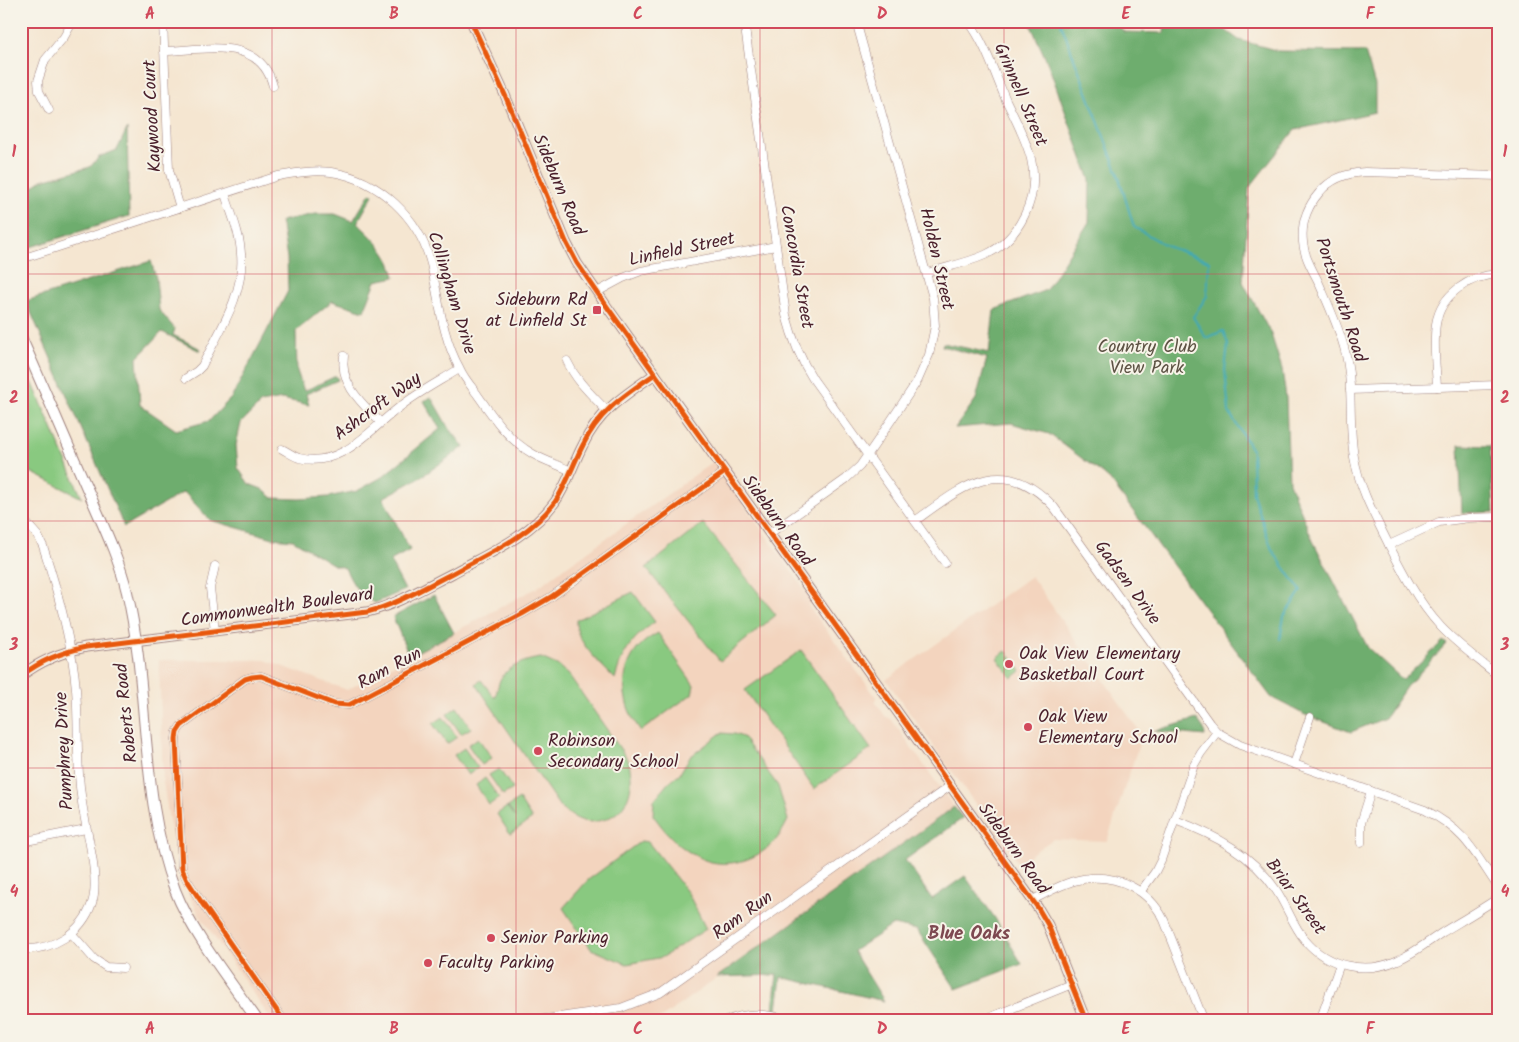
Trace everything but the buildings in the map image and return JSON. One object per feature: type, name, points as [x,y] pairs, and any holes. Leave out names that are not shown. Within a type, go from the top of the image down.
[{"type":"main road","name":"Roberts Road","points":[[21,336],[114,552],[127,592],[136,641],[147,754],[158,826],[167,866],[176,891],[191,922],[258,1021]]},
{"type":"street","points":[[49,110],[39,91],[38,81],[45,60],[64,37],[73,21]]},
{"type":"street","name":"Kaywood Court","points":[[163,21],[169,170],[180,208]]},
{"type":"street","name":"Sideburn Road","points":[[471,21],[505,95],[566,242],[597,292],[654,374],[1033,900],[1048,925],[1086,1021]]},
{"type":"street","name":"Concordia Street","points":[[744,21],[786,315],[797,351],[812,379],[945,563]]},
{"type":"street","name":"Holden Street","points":[[769,534],[846,479],[860,466],[918,380],[930,356],[934,337],[935,316],[927,273],[856,21]]},
{"type":"street","name":"Grinnell Street","points":[[927,273],[987,254],[1007,240],[1024,218],[1033,189],[1033,168],[1025,141],[978,37],[968,21]]},
{"type":"street","points":[[164,51],[226,49],[244,52],[266,68],[270,75],[272,86]]},
{"type":"street","name":"Collingham Drive","points":[[21,259],[278,176],[302,172],[331,172],[357,179],[379,190],[395,203],[409,218],[420,236],[430,262],[445,334],[460,369],[497,424],[514,441],[533,454],[571,471]]},
{"type":"street","name":"Portsmouth Road","points":[[1498,176],[1359,172],[1344,176],[1321,190],[1312,201],[1306,213],[1303,228],[1303,243],[1308,259],[1340,333],[1345,353],[1350,390],[1352,441],[1358,473],[1369,505],[1415,593],[1429,612],[1453,639],[1498,676]]},
{"type":"street","points":[[186,378],[197,372],[202,366],[235,299],[241,278],[240,245],[224,194]]},
{"type":"street","name":"Linfield Street","points":[[597,292],[641,271],[776,246]]},
{"type":"street","points":[[1437,386],[1435,334],[1436,322],[1442,308],[1450,296],[1466,282],[1498,274]]},
{"type":"street","points":[[344,356],[343,367],[349,386],[357,398],[380,422]]},
{"type":"street","points":[[567,361],[573,374],[582,386],[606,410]]},
{"type":"street","name":"Ashcroft Way","points":[[282,449],[302,458],[332,456],[358,444],[380,422],[406,402],[460,369]]},
{"type":"street","name":"Commonwealth Boulevard","points":[[21,676],[50,658],[71,650],[367,612],[400,601],[524,533],[556,501],[587,437],[606,410],[654,374]]},
{"type":"street","points":[[1350,390],[1498,385]]},
{"type":"street","name":"Ram Run","points":[[284,1021],[202,903],[182,869],[176,738],[178,729],[245,679],[252,677],[261,676],[338,705],[346,706],[353,704],[551,597],[725,472]]},
{"type":"street","name":"Gadsen Drive","points":[[915,521],[958,490],[979,481],[995,478],[1010,480],[1037,490],[1054,507],[1217,732],[1240,745],[1425,810],[1450,826],[1473,848],[1498,887]]},
{"type":"street","name":"Pumphrey Drive","points":[[21,517],[38,536],[43,546],[71,650],[76,691],[80,790],[94,873],[95,892],[88,913],[72,934],[46,947],[21,948]]},
{"type":"street","points":[[1389,545],[1439,522],[1498,517]]},
{"type":"street","points":[[215,566],[210,588],[215,631]]},
{"type":"street","points":[[1491,671],[1498,663]]},
{"type":"street","points":[[1294,764],[1310,717]]},
{"type":"street","points":[[1141,891],[1161,860],[1194,765],[1217,732]]},
{"type":"street","name":"Ram Run","points":[[532,1021],[621,1008],[660,993],[950,786]]},
{"type":"street","points":[[1361,842],[1361,823],[1371,791]]},
{"type":"street","name":"Briar Street","points":[[1175,820],[1215,836],[1247,858],[1262,872],[1275,889],[1306,942],[1320,954],[1340,964],[1370,968],[1397,961],[1498,898]]},
{"type":"street","points":[[21,842],[86,829]]},
{"type":"street","points":[[1033,900],[1074,881],[1091,878],[1118,881],[1141,891],[1155,906],[1164,920],[1204,1021]]},
{"type":"street","points":[[72,934],[94,960],[106,968],[122,968]]},
{"type":"street","points":[[1322,1015],[1340,964]]},
{"type":"street","points":[[981,1021],[1001,1017],[1072,984]]},
{"type":"street","points":[[726,1021],[742,1015],[761,1013],[797,1021]]},
{"type":"shaded area","name":"Robinson Secondary School","points":[[713,462],[813,601],[808,605],[876,697],[875,701],[885,716],[891,719],[954,807],[657,1021],[616,1021],[614,1012],[547,1021],[272,1021],[200,916],[189,895],[179,867],[163,782],[159,660],[265,660],[347,690],[538,587]]},
{"type":"shaded area","name":"Oak View Elementary School","points":[[1031,576],[1142,735],[1107,841],[1053,839],[1018,863],[886,680]]},
{"type":"green space","name":"Country Club View Park","points":[[1029,21],[1115,21],[1124,32],[1164,33],[1165,21],[1213,21],[1239,40],[1279,51],[1365,52],[1375,85],[1375,112],[1295,130],[1249,188],[1243,282],[1271,334],[1282,369],[1286,398],[1289,482],[1313,541],[1368,648],[1403,680],[1443,641],[1447,644],[1406,687],[1385,718],[1351,732],[1303,714],[1271,697],[1110,480],[1049,434],[1011,423],[955,428],[976,399],[987,358],[942,346],[943,343],[989,353],[994,310],[1046,290],[1089,222],[1090,180],[1048,64]]},
{"type":"green space","points":[[127,129],[129,216],[21,250],[21,195],[42,180],[90,167],[99,157],[117,150]]},
{"type":"green space","points":[[370,193],[373,195],[357,223],[375,240],[390,261],[395,277],[376,281],[364,311],[332,301],[296,331],[297,371],[304,391],[336,376],[338,380],[306,394],[309,405],[282,399],[261,403],[241,423],[236,445],[238,468],[249,484],[262,489],[273,498],[328,497],[357,491],[382,477],[440,429],[424,401],[431,397],[447,425],[464,447],[421,477],[383,498],[410,550],[390,561],[405,590],[375,603],[365,597],[357,588],[345,568],[334,565],[293,540],[273,538],[210,520],[184,492],[124,527],[26,301],[151,261],[156,278],[159,310],[175,329],[173,335],[201,349],[200,351],[162,332],[137,358],[140,405],[176,430],[209,421],[232,397],[288,291],[287,258],[281,221],[315,214],[335,214],[353,221]]},
{"type":"green space","points":[[21,356],[82,498],[21,467]]},
{"type":"green space","points":[[1459,445],[1490,446],[1494,512],[1462,513]]},
{"type":"green space","points":[[703,523],[776,615],[720,661],[646,568]]},
{"type":"green space","points":[[633,592],[655,622],[629,646],[621,661],[615,679],[584,644],[579,636],[576,620]]},
{"type":"green space","points":[[434,595],[454,633],[409,656],[393,617]]},
{"type":"green space","points":[[658,633],[694,685],[692,694],[641,731],[626,700],[625,678],[627,667],[639,647]]},
{"type":"green space","points":[[801,650],[871,749],[814,789],[745,690]]},
{"type":"green space","name":"Oak View Elementary Basketball Court","points":[[1006,651],[1021,671],[1012,678],[997,658]]},
{"type":"green space","points":[[541,658],[557,665],[569,675],[628,760],[631,778],[629,794],[621,809],[606,819],[592,822],[583,821],[560,807],[476,684],[481,680],[495,698],[500,680],[505,673],[514,666]]},
{"type":"green space","points":[[457,707],[471,728],[461,734],[447,714]]},
{"type":"green space","points":[[443,717],[457,737],[447,744],[433,724]]},
{"type":"green space","points":[[1197,719],[1204,729],[1205,736],[1154,731]]},
{"type":"green space","points":[[721,733],[743,737],[778,786],[788,820],[778,838],[765,850],[747,859],[727,863],[707,861],[691,853],[673,839],[653,815],[654,800],[668,783],[680,773],[690,757]]},
{"type":"green space","points":[[478,738],[492,758],[482,765],[468,745]]},
{"type":"green space","points":[[464,748],[478,768],[468,775],[454,755]]},
{"type":"green space","points":[[499,769],[513,789],[503,795],[489,775]]},
{"type":"green space","points":[[485,778],[499,798],[489,805],[476,785]]},
{"type":"green space","points":[[519,799],[532,819],[510,834],[497,814],[507,807],[515,817],[508,807]]},
{"type":"green space","points":[[954,807],[963,818],[905,860],[932,899],[965,876],[995,918],[1022,964],[956,989],[917,930],[893,925],[853,951],[884,1001],[781,977],[777,1010],[773,1009],[777,975],[717,977]]},
{"type":"green space","points":[[641,841],[648,842],[688,893],[706,929],[663,957],[627,964],[591,949],[563,908],[588,880]]},
{"type":"waterway","points":[[1060,21],[1117,171],[1134,227],[1169,247],[1209,261],[1207,296],[1193,317],[1206,338],[1223,331],[1228,344],[1225,370],[1229,412],[1252,450],[1253,494],[1272,550],[1301,591],[1284,616],[1280,639]]},
{"type":"cycle path","points":[[471,21],[505,95],[566,242],[577,263],[1038,908],[1048,925],[1086,1021]]},
{"type":"cycle path","points":[[21,676],[52,658],[86,647],[367,612],[400,600],[494,551],[521,535],[533,525],[555,502],[589,433],[605,413],[633,389],[655,374]]},
{"type":"cycle path","points":[[284,1021],[202,903],[182,869],[176,739],[177,732],[181,726],[245,679],[252,677],[261,676],[334,704],[349,705],[551,597],[725,472]]},
{"type":"place","name":"Sideburn Rd at Linfield St","points":[[597,310]]},
{"type":"place","name":"Oak View Elementary Basketball Court","points":[[1009,664]]},
{"type":"place","name":"Oak View Elementary School","points":[[1028,727]]},
{"type":"place","name":"Robinson Secondary School","points":[[538,751]]},
{"type":"place","name":"Senior Parking","points":[[491,938]]},
{"type":"place","name":"Faculty Parking","points":[[428,963]]},
{"type":"district","name":"Blue Oaks","points":[[969,934]]}]
